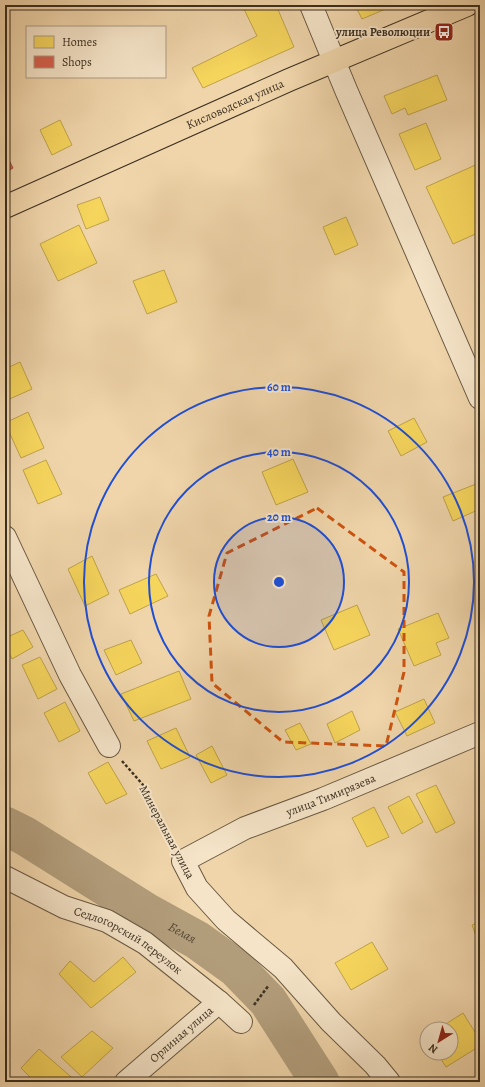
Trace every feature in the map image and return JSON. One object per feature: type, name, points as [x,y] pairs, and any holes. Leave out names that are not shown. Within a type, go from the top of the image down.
[{"type":"main road","name":"Кисловодская улица","points":[[5,207],[289,80],[467,5]]},
{"type":"street","points":[[311,5],[334,62],[480,398]]},
{"type":"street","points":[[5,537],[70,675],[108,746]]},
{"type":"street","name":"улица Тимирязева","points":[[183,861],[245,828],[322,799],[480,733]]},
{"type":"street","name":"Минеральная улица","points":[[183,861],[197,888],[226,920],[283,968],[331,1022],[375,1065],[389,1082]]},
{"type":"street","name":"Седлогорский переулок","points":[[5,877],[64,907],[107,921],[145,943],[219,1002],[241,1022]]},
{"type":"street","name":"Орлиная улица","points":[[126,1082],[219,1002]]},
{"type":"path","name":"Минеральная улица","points":[[108,746],[144,786],[183,861]]},
{"type":"path","points":[[241,1022],[283,968]]},
{"type":"highlighted area","points":[[317,508],[404,572],[404,672],[386,746],[283,742],[212,683],[209,616],[227,553]]},
{"type":"building: Homes","points":[[242,5],[276,5],[294,47],[203,88],[192,68],[257,36]]},
{"type":"building: Homes","points":[[355,5],[395,5],[362,19]]},
{"type":"building: Homes","points":[[437,75],[447,100],[408,115],[405,108],[392,114],[384,96]]},
{"type":"building: Homes","points":[[60,120],[72,145],[52,155],[40,130]]},
{"type":"building: Homes","points":[[426,123],[441,159],[415,170],[399,134]]},
{"type":"building: Homes","points":[[480,163],[480,232],[453,244],[426,187]]},
{"type":"building: Homes","points":[[100,197],[109,220],[86,229],[77,205]]},
{"type":"building: Homes","points":[[346,217],[358,245],[335,255],[323,227]]},
{"type":"building: Homes","points":[[79,225],[97,263],[58,281],[40,244]]},
{"type":"building: Homes","points":[[164,270],[177,302],[147,314],[133,281]]},
{"type":"building: Homes","points":[[20,362],[32,389],[5,401],[5,369]]},
{"type":"building: Homes","points":[[28,412],[44,448],[21,458],[5,423]]},
{"type":"building: Homes","points":[[414,418],[427,442],[401,456],[388,431]]},
{"type":"building: Homes","points":[[293,459],[308,492],[276,505],[262,472]]},
{"type":"building: Homes","points":[[46,460],[62,494],[38,504],[23,470]]},
{"type":"building: Homes","points":[[476,484],[480,492],[480,509],[453,521],[443,497]]},
{"type":"building: Homes","points":[[92,556],[109,594],[85,606],[68,569]]},
{"type":"building: Homes","points":[[156,574],[168,596],[130,614],[119,590]]},
{"type":"building: Homes","points":[[357,605],[370,635],[334,650],[321,620]]},
{"type":"building: Homes","points":[[438,613],[449,638],[436,643],[441,655],[414,666],[398,629]]},
{"type":"building: Homes","points":[[23,630],[33,647],[12,659],[5,645],[5,638]]},
{"type":"building: Homes","points":[[131,640],[142,663],[116,675],[104,650]]},
{"type":"building: Homes","points":[[40,657],[57,689],[38,699],[22,665]]},
{"type":"building: Homes","points":[[179,671],[191,699],[134,721],[121,694]]},
{"type":"building: Homes","points":[[424,699],[435,723],[407,736],[395,712]]},
{"type":"building: Homes","points":[[65,702],[80,731],[59,742],[44,713]]},
{"type":"building: Homes","points":[[352,711],[360,730],[335,743],[327,724]]},
{"type":"building: Homes","points":[[300,723],[311,744],[296,750],[285,730]]},
{"type":"building: Homes","points":[[176,728],[190,757],[161,769],[147,741]]},
{"type":"building: Homes","points":[[212,746],[227,775],[211,783],[196,755]]},
{"type":"building: Homes","points":[[108,762],[127,794],[106,804],[88,773]]},
{"type":"building: Homes","points":[[436,785],[455,823],[436,833],[416,794]]},
{"type":"building: Homes","points":[[409,796],[423,822],[402,834],[388,807]]},
{"type":"building: Homes","points":[[374,807],[389,837],[367,847],[352,818]]},
{"type":"building: Homes","points":[[480,922],[480,947],[472,925]]},
{"type":"building: Homes","points":[[372,942],[388,969],[351,990],[335,963]]},
{"type":"building: Homes","points":[[123,957],[136,972],[91,1008],[59,974],[70,961],[94,982]]},
{"type":"building: Homes","points":[[463,1013],[480,1040],[480,1046],[459,1059],[459,1021],[450,1021]]},
{"type":"building: Homes","points":[[92,1031],[113,1048],[82,1077],[61,1057]]},
{"type":"building: Homes","points":[[39,1049],[77,1082],[35,1082],[21,1068]]},
{"type":"building: Homes","points":[[442,1061],[456,1061],[446,1067]]},
{"type":"building: Shops","points":[[5,152],[13,168],[5,173]]},
{"type":"waterway","name":"Белая","points":[[5,826],[25,836],[146,912],[197,940],[236,968],[268,1001],[320,1082]]},
{"type":"place","name":"улица Революции","points":[[444,32]]}]
